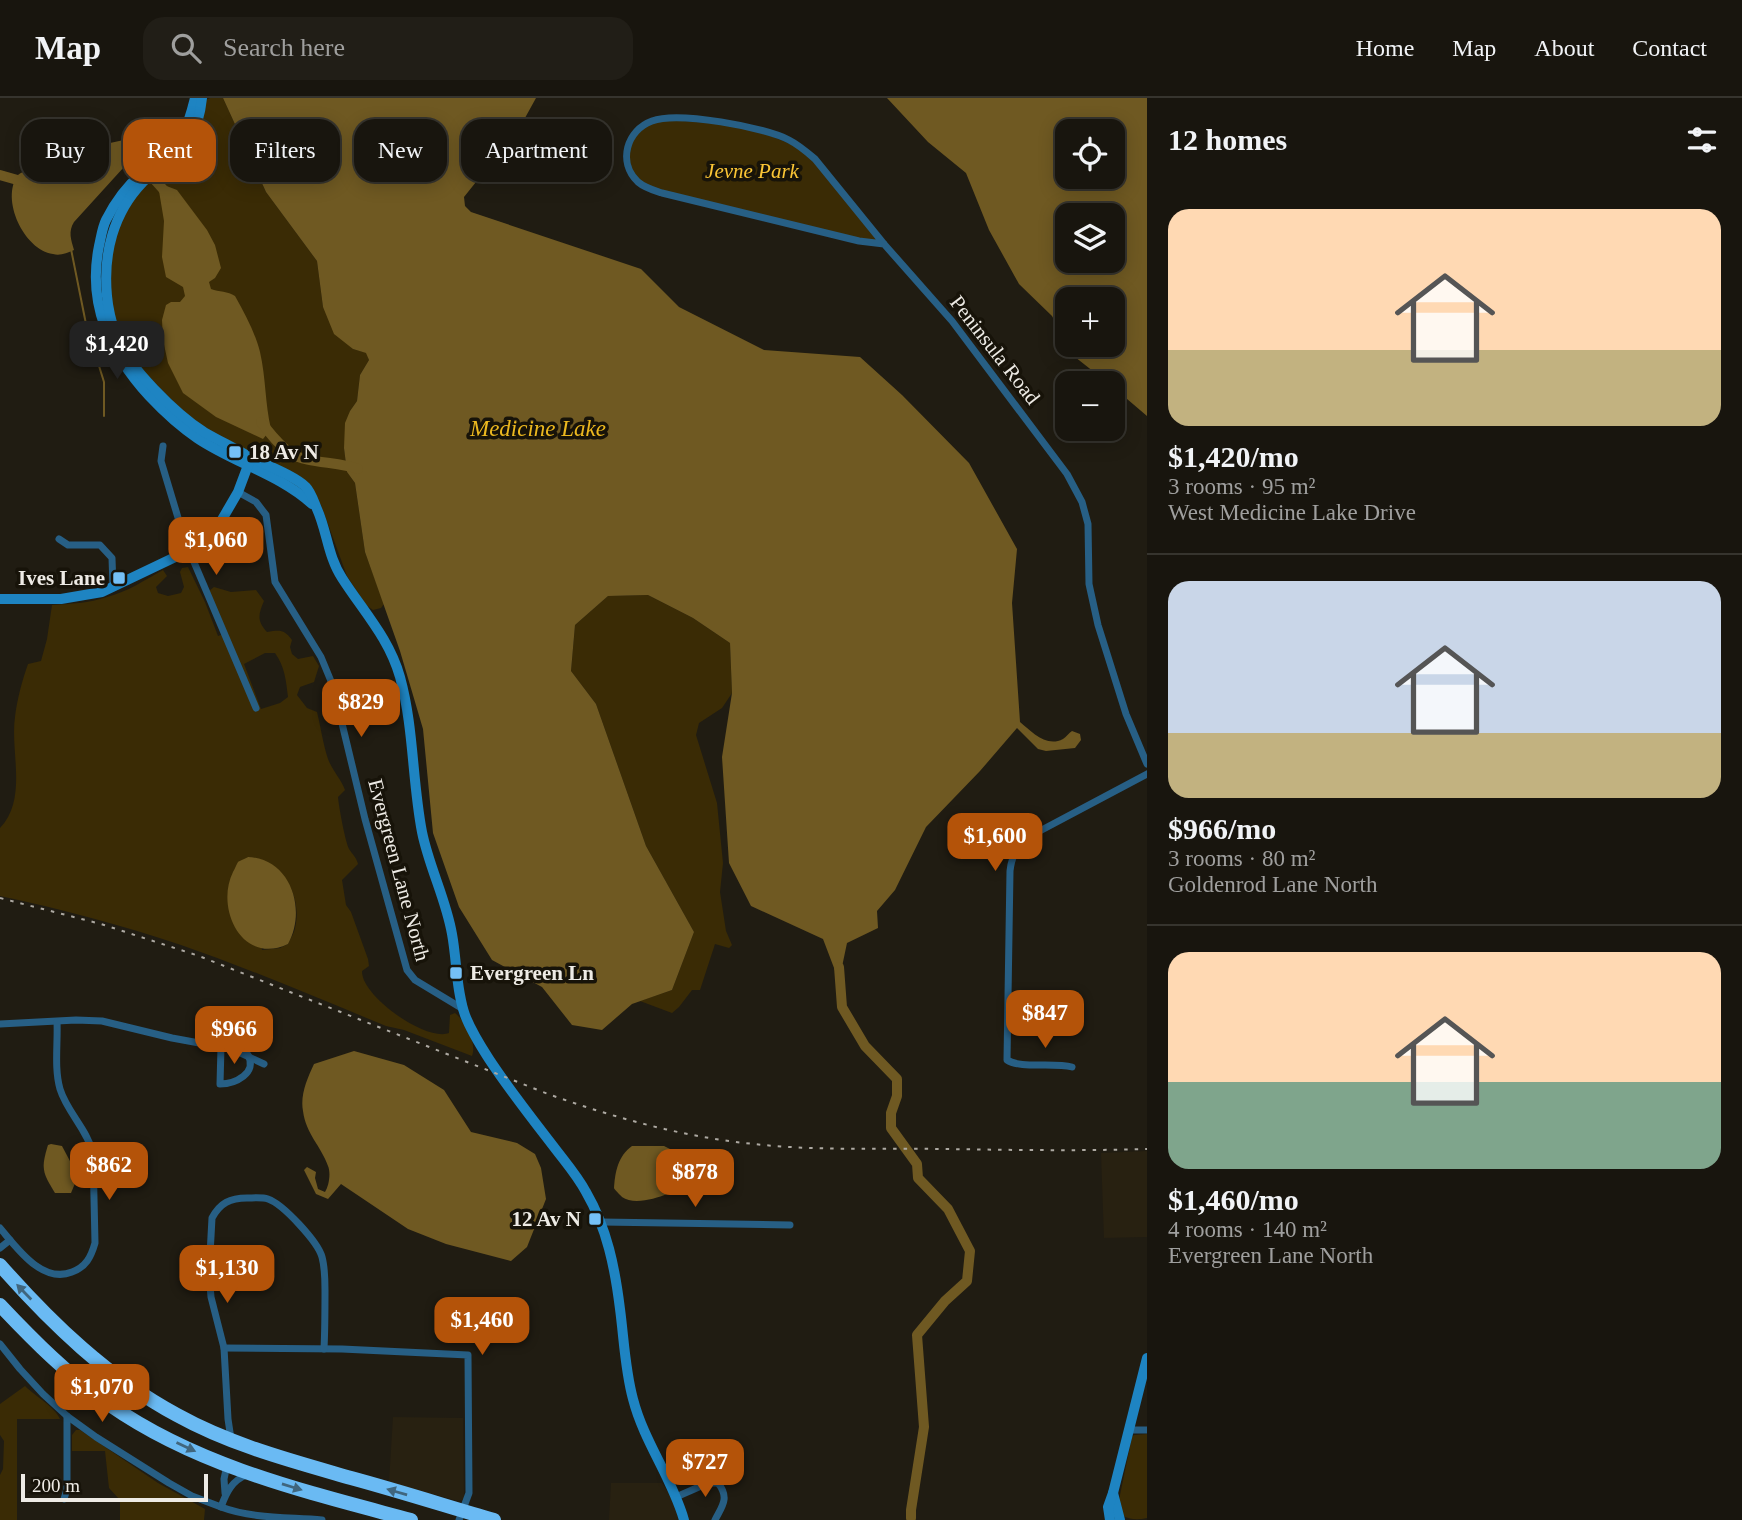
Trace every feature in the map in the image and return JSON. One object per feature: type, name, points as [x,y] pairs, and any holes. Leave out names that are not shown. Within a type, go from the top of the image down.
[{"type":"highway","points":[[0,1265],[68,1336],[130,1387],[176,1415],[279,1458],[461,1515],[494,1520]]},
{"type":"highway","points":[[0,1305],[63,1367],[111,1405],[163,1437],[252,1474],[411,1520]]},
{"type":"highway","points":[[227,1465],[241,1452],[309,1471],[319,1469]]},
{"type":"street","points":[[189,119],[195,98]]},
{"type":"street","points":[[198,119],[202,98]]},
{"type":"street","name":"Peninsula Road","points":[[884,244],[859,242],[647,188],[639,183],[630,171],[626,155],[629,142],[636,130],[644,124],[668,117],[746,127],[782,137],[803,149],[815,159],[971,345],[1067,474],[1082,502],[1088,524],[1089,584],[1093,603],[1121,699],[1147,764]]},
{"type":"street","points":[[139,182],[113,227],[106,262],[107,299],[116,337],[138,369],[177,411],[250,462],[284,473],[306,487],[317,508],[334,563],[394,658],[409,719],[422,831],[452,931],[463,1009],[479,1044],[586,1190],[602,1222],[613,1260],[633,1399],[649,1444],[676,1497],[684,1520]]},
{"type":"street","points":[[163,446],[161,461],[185,541],[256,708]]},
{"type":"street","points":[[0,599],[61,599],[102,592],[190,550],[208,537],[220,523],[238,492],[250,462]]},
{"type":"street","name":"Evergreen Lane North","points":[[238,492],[256,502],[266,515],[275,582],[321,657],[333,686],[404,965],[415,980],[463,1009]]},
{"type":"street","points":[[59,539],[68,545],[100,545],[112,558],[113,587]]},
{"type":"street","points":[[1072,1067],[1061,1064],[1014,1064],[1007,1060],[1009,882],[1012,857],[1021,843],[1036,833],[1147,774]]},
{"type":"street","points":[[0,1024],[102,1021],[172,1038],[221,1046],[264,1064]]},
{"type":"street","points":[[0,1228],[37,1267],[57,1275],[69,1274],[80,1268],[90,1258],[95,1243],[93,1153],[90,1141],[60,1090],[57,1022]]},
{"type":"street","points":[[221,1046],[219,1084],[234,1082],[243,1077],[251,1063],[247,1055]]},
{"type":"street","points":[[231,1440],[224,1348],[211,1297],[209,1273],[212,1218],[222,1203],[230,1199],[268,1199],[304,1228],[322,1256],[325,1273],[324,1349]]},
{"type":"street","points":[[602,1222],[790,1225]]},
{"type":"street","points":[[0,1248],[10,1240]]},
{"type":"street","points":[[0,1344],[43,1394],[67,1416],[192,1496],[253,1515],[322,1520]]},
{"type":"street","points":[[224,1348],[468,1355],[469,1493],[461,1515]]},
{"type":"street","points":[[1110,1520],[1108,1507],[1147,1357]]},
{"type":"street","points":[[64,1499],[67,1489],[67,1416]]},
{"type":"street","points":[[1129,1430],[1147,1430]]},
{"type":"street","points":[[225,1494],[227,1465]]},
{"type":"street","points":[[221,1507],[225,1494],[233,1483],[252,1474]]},
{"type":"street","points":[[676,1497],[708,1483],[718,1483],[724,1490],[725,1497],[715,1520]]},
{"type":"street","points":[[1113,1493],[1120,1520]]},
{"type":"shaded area","points":[[1147,1151],[1147,1237],[1104,1238],[1101,1153]]},
{"type":"shaded area","points":[[393,1417],[463,1418],[462,1500],[389,1482]]},
{"type":"shaded area","points":[[611,1483],[662,1483],[676,1505],[678,1520],[609,1520]]},
{"type":"green space","points":[[210,98],[223,98],[233,119],[230,119],[230,182],[261,182],[317,261],[323,307],[353,349],[367,353],[369,360],[360,375],[357,401],[350,411],[344,448],[347,472],[355,483],[365,552],[384,604],[381,608],[373,610],[366,605],[347,576],[321,505],[203,431],[126,354],[107,298],[113,227],[145,182],[216,182],[216,119],[190,119],[202,102]]},
{"type":"green space","name":"Jevne Park","points":[[658,119],[746,126],[805,150],[884,244],[662,193],[633,177],[626,150],[644,124]]},
{"type":"green space","points":[[188,567],[218,636],[227,633],[209,591],[214,587],[231,592],[256,590],[264,601],[260,618],[267,632],[284,632],[292,640],[292,654],[298,659],[313,656],[319,666],[314,682],[300,687],[297,695],[307,708],[317,712],[328,759],[345,790],[338,797],[341,816],[347,845],[358,864],[342,880],[346,905],[368,959],[369,966],[362,971],[365,981],[372,992],[396,1015],[426,1031],[449,1033],[450,1015],[455,1013],[470,1033],[472,1056],[404,1030],[386,1026],[181,945],[91,918],[0,896],[0,828],[8,816],[16,789],[14,731],[17,704],[28,664],[41,661],[52,605],[86,602],[114,595],[163,570],[167,576],[156,587],[158,593],[168,596],[181,593],[184,587],[180,572],[182,568]],"holes":[[[265,653],[275,653],[278,658],[288,697],[280,703],[261,709],[244,664]],[[248,857],[271,864],[280,872],[293,892],[297,916],[295,928],[288,944],[280,948],[262,950]]]},
{"type":"green space","points":[[648,595],[693,618],[730,643],[732,693],[722,708],[699,723],[696,735],[717,803],[723,863],[720,892],[726,931],[732,945],[729,948],[715,944],[700,990],[692,990],[672,1013],[640,1001],[672,990],[694,932],[646,846],[596,704],[571,671],[575,625],[608,596]]},
{"type":"green space","points":[[25,1386],[60,1419],[17,1419],[17,1520],[0,1520],[0,1475],[3,1469],[4,1441],[0,1435],[0,1404]]},
{"type":"green space","points":[[76,1430],[80,1430],[158,1483],[205,1509],[204,1520],[120,1520],[120,1500],[109,1488],[105,1451],[72,1451],[72,1435]]},
{"type":"green space","points":[[1147,1434],[1147,1518],[1131,1519],[1122,1515],[1120,1495],[1132,1437]]},
{"type":"water","name":"Medicine Lake","points":[[223,98],[536,98],[524,119],[461,119],[461,182],[476,182],[464,197],[465,206],[471,212],[641,269],[679,307],[764,350],[860,357],[969,463],[1017,549],[1012,603],[1020,722],[1045,740],[1063,739],[1072,731],[1080,734],[1081,740],[1075,748],[1046,751],[1038,749],[1017,728],[926,827],[895,890],[877,911],[878,928],[847,943],[839,981],[823,939],[751,906],[729,863],[722,757],[732,693],[730,643],[693,618],[648,595],[608,596],[575,625],[571,671],[596,704],[646,846],[694,932],[672,990],[632,1004],[602,1030],[572,1025],[542,987],[492,960],[459,907],[433,833],[423,729],[400,651],[365,552],[355,483],[347,472],[345,423],[357,401],[360,375],[369,360],[366,353],[353,349],[334,334],[323,307],[317,261],[261,182],[340,182],[340,119],[233,119]]},
{"type":"water","points":[[887,98],[1147,98],[1147,416],[1125,397],[1125,371],[1093,371],[1075,357],[1125,357],[1125,287],[1055,287],[1055,322],[1019,284],[989,230],[966,173],[928,142]]},
{"type":"water","points":[[123,140],[123,168],[74,222],[71,239],[74,250],[56,255],[42,250],[24,234],[18,222],[12,197],[13,185],[18,175],[21,173],[21,182],[109,182],[110,143]]},
{"type":"water","points":[[164,185],[177,190],[207,230],[215,245],[221,268],[209,282],[211,289],[235,296],[255,337],[262,362],[271,429],[263,439],[216,417],[183,393],[168,363],[162,320],[166,305],[180,302],[185,296],[183,287],[166,277],[162,257],[164,221],[159,191]]},
{"type":"water","points":[[248,857],[263,860],[275,867],[285,876],[291,888],[296,916],[294,931],[288,944],[272,949],[257,947],[236,930],[230,916],[228,886],[238,862]]},
{"type":"water","points":[[354,1051],[404,1065],[444,1090],[471,1132],[517,1143],[535,1154],[541,1168],[546,1199],[527,1247],[511,1261],[446,1244],[408,1229],[341,1184],[328,1199],[316,1194],[304,1170],[307,1167],[316,1172],[318,1189],[325,1192],[329,1172],[305,1119],[302,1099],[305,1087],[314,1064]]},
{"type":"water","points":[[48,1145],[62,1146],[71,1163],[76,1181],[71,1193],[55,1193],[45,1175],[44,1159]]},
{"type":"water","points":[[632,1146],[664,1146],[670,1149],[673,1163],[667,1194],[632,1201],[622,1197],[614,1189],[618,1165]]},
{"type":"waterway","points":[[0,175],[28,183]]},
{"type":"waterway","points":[[157,182],[170,197]]},
{"type":"waterway","points":[[71,249],[86,324],[104,382],[104,416]]},
{"type":"waterway","points":[[261,422],[279,443],[298,457],[358,469]]},
{"type":"waterway","points":[[839,967],[842,1007],[865,1046],[897,1079],[891,1128],[917,1164],[918,1178],[948,1209],[970,1251],[967,1281],[945,1301],[917,1335],[924,1427],[911,1518]]},
{"type":"railway","points":[[0,898],[101,924],[199,956],[548,1094],[624,1119],[675,1131],[728,1141],[801,1148],[1147,1149]]},
{"type":"place","name":"18 Av N","points":[[235,452]]},
{"type":"place","name":"Ives Lane","points":[[119,578]]},
{"type":"place","name":"Evergreen Ln","points":[[456,973]]},
{"type":"place","name":"12 Av N","points":[[595,1219]]}]
